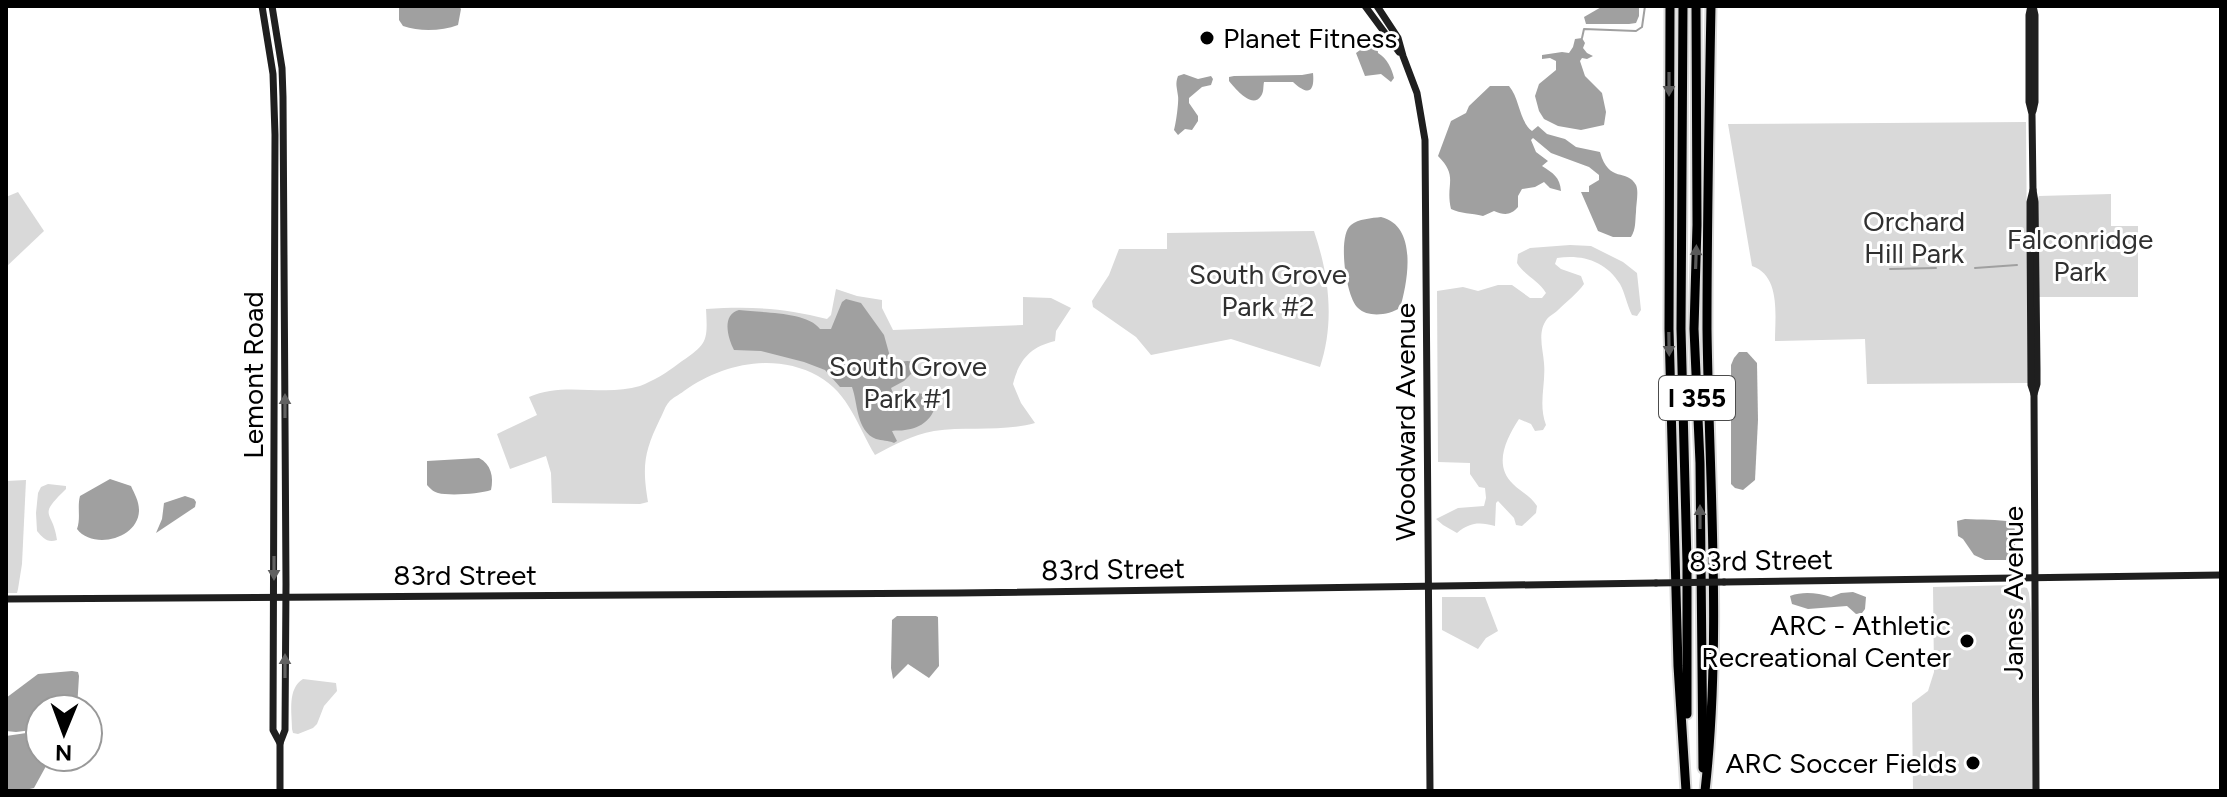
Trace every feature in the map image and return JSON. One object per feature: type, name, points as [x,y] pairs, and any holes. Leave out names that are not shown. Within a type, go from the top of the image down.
[{"type":"highway","points":[[1670,6],[1670,360],[1677,651],[1686,791]]},
{"type":"highway","name":"I 355","points":[[1683,6],[1681,329],[1687,563],[1686,791]]},
{"type":"highway","name":"I 355","points":[[1696,6],[1694,329],[1700,463],[1704,791]]},
{"type":"highway","points":[[1704,791],[1710,743],[1712,627],[1707,328],[1709,6]]},
{"type":"main road","name":"Lemont Road","points":[[262,6],[273,74],[275,135],[273,730],[280,743]]},
{"type":"main road","name":"Lemont Road","points":[[272,6],[282,68],[283,97],[286,598],[285,730],[280,743],[280,791]]},
{"type":"main road","name":"Woodward Avenue","points":[[1365,6],[1403,56]]},
{"type":"main road","name":"Woodward Avenue","points":[[1377,6],[1398,38],[1419,102],[1426,147],[1430,791]]},
{"type":"main road","name":"Janes Avenue","points":[[2032,6],[2035,15],[2035,102],[2032,114],[2037,355],[2034,394],[2036,791]]},
{"type":"main road","name":"83rd Street","points":[[6,599],[1428,587],[2221,575]]},
{"type":"green space","name":"Orchard Hill Park","points":[[2026,122],[2028,383],[1867,384],[1865,339],[1775,341],[1772,288],[1768,278],[1752,266],[1728,124]]},
{"type":"green space","points":[[18,192],[44,231],[6,267],[6,197]]},
{"type":"green space","name":"Falconridge Park","points":[[2111,194],[2111,226],[2138,226],[2138,297],[2039,297],[2039,196]]},
{"type":"green space","name":"South Grove Park #2","points":[[1314,231],[1323,264],[1329,316],[1320,367],[1231,339],[1151,355],[1136,337],[1093,307],[1092,301],[1109,275],[1119,249],[1167,249],[1167,233]]},
{"type":"green space","points":[[1591,246],[1637,273],[1641,310],[1637,316],[1632,315],[1620,284],[1601,265],[1584,258],[1557,258],[1555,264],[1581,276],[1584,284],[1548,318],[1542,329],[1546,425],[1543,430],[1535,431],[1531,424],[1519,419],[1506,443],[1503,460],[1507,477],[1535,503],[1536,513],[1522,526],[1516,525],[1514,518],[1498,501],[1495,526],[1475,524],[1457,533],[1436,519],[1458,508],[1484,506],[1486,498],[1485,488],[1479,487],[1470,474],[1470,463],[1438,462],[1437,291],[1463,287],[1478,291],[1498,285],[1512,285],[1530,298],[1542,298],[1546,293],[1517,263],[1518,254],[1530,248]]},
{"type":"green space","name":"South Grove Park #1","points":[[836,289],[882,300],[882,308],[893,330],[1023,325],[1023,297],[1051,298],[1071,308],[1056,331],[1055,341],[1032,351],[1022,361],[1013,384],[1035,423],[934,431],[875,455],[852,411],[829,383],[784,364],[749,364],[715,374],[668,404],[646,459],[648,502],[552,503],[551,473],[546,456],[510,469],[497,434],[537,415],[529,397],[556,390],[612,390],[640,386],[665,373],[700,347],[706,336],[706,309],[767,309],[827,319],[831,315]]},
{"type":"green space","points":[[26,480],[18,589],[17,593],[6,593],[6,481]]},
{"type":"green space","points":[[48,484],[66,486],[49,510],[57,540],[54,541],[37,531],[38,493],[41,487]]},
{"type":"green space","points":[[2014,585],[2027,588],[2031,614],[2033,791],[1913,791],[1912,703],[1928,691],[1934,672],[1933,587]]},
{"type":"green space","points":[[1442,597],[1485,597],[1498,631],[1486,638],[1478,649],[1442,630]]},
{"type":"green space","points":[[303,679],[336,683],[337,691],[324,706],[317,724],[298,734],[293,733],[292,729],[292,701],[298,683]]},
{"type":"shaded area","points":[[399,6],[459,6],[461,9],[458,25],[424,30],[403,26],[399,20]]},
{"type":"shaded area","points":[[1603,6],[1639,6],[1639,16],[1636,23],[1586,24],[1584,17]]},
{"type":"shaded area","points":[[1582,38],[1585,43],[1583,48],[1593,56],[1580,61],[1585,76],[1602,93],[1606,112],[1604,125],[1581,130],[1558,126],[1544,119],[1535,96],[1539,84],[1556,70],[1556,61],[1542,59],[1542,55],[1569,53],[1575,39]]},
{"type":"shaded area","points":[[1374,40],[1378,53],[1392,71],[1394,78],[1391,82],[1381,74],[1365,76],[1356,53]]},
{"type":"shaded area","points":[[1313,73],[1313,85],[1309,90],[1293,82],[1264,82],[1262,94],[1257,100],[1248,99],[1229,81],[1229,77],[1234,76]]},
{"type":"shaded area","points":[[1184,74],[1198,79],[1211,76],[1213,79],[1211,85],[1202,87],[1189,98],[1198,121],[1192,130],[1185,129],[1178,135],[1174,130],[1177,81],[1178,76]]},
{"type":"shaded area","points":[[1490,86],[1509,86],[1524,122],[1532,131],[1538,126],[1547,134],[1565,139],[1576,147],[1600,152],[1608,168],[1632,180],[1637,195],[1631,237],[1613,237],[1598,231],[1581,192],[1589,192],[1589,186],[1599,180],[1599,175],[1589,167],[1551,153],[1533,138],[1536,152],[1548,161],[1542,166],[1555,176],[1561,191],[1550,188],[1544,182],[1522,189],[1518,207],[1507,214],[1494,211],[1483,216],[1451,209],[1450,175],[1438,156],[1451,121],[1466,113],[1469,106]]},
{"type":"shaded area","points":[[1381,217],[1393,222],[1401,231],[1407,256],[1406,284],[1400,308],[1385,314],[1373,314],[1358,308],[1350,292],[1344,241],[1354,223]]},
{"type":"shaded area","points":[[846,299],[861,303],[884,335],[889,353],[888,361],[879,369],[880,372],[885,373],[904,361],[916,364],[915,370],[904,381],[891,388],[893,393],[920,393],[935,398],[934,410],[923,424],[892,431],[897,441],[894,443],[876,439],[865,430],[852,387],[840,387],[825,370],[804,362],[761,351],[734,350],[730,339],[728,322],[739,310],[794,316],[814,323],[820,329],[831,329]]},
{"type":"shaded area","points":[[1739,352],[1747,352],[1757,363],[1755,480],[1743,490],[1731,484],[1731,365]]},
{"type":"shaded area","points":[[479,458],[491,471],[491,490],[443,494],[427,485],[427,461]]},
{"type":"shaded area","points":[[110,479],[131,486],[138,504],[137,521],[123,535],[93,539],[77,529],[80,496]]},
{"type":"shaded area","points":[[185,496],[194,499],[195,507],[156,533],[164,503]]},
{"type":"shaded area","points":[[1957,521],[2012,522],[2016,541],[2009,560],[1985,560],[1974,555],[1958,536]]},
{"type":"shaded area","points":[[1853,592],[1866,597],[1862,613],[1856,614],[1847,606],[1808,609],[1792,604],[1790,596],[1810,593],[1831,597]]},
{"type":"shaded area","points":[[897,616],[938,617],[939,666],[929,678],[908,664],[893,679],[892,620]]},
{"type":"shaded area","points":[[78,672],[78,693],[24,693],[24,731],[6,731],[6,698],[38,674]]},
{"type":"shaded area","points":[[24,733],[24,773],[42,773],[34,788],[6,789],[6,736]]},
{"type":"waterway","points":[[1582,38],[1584,29],[1636,31],[1642,27],[1645,6]]},
{"type":"waterway","points":[[1975,268],[2017,265]]},
{"type":"waterway","points":[[1890,269],[1936,268]]},
{"type":"place","name":"Planet Fitness","points":[[1207,38]]},
{"type":"place","name":"ARC - Athletic Recreational Center","points":[[1967,641]]},
{"type":"place","name":"ARC Soccer Fields","points":[[1973,763]]}]
